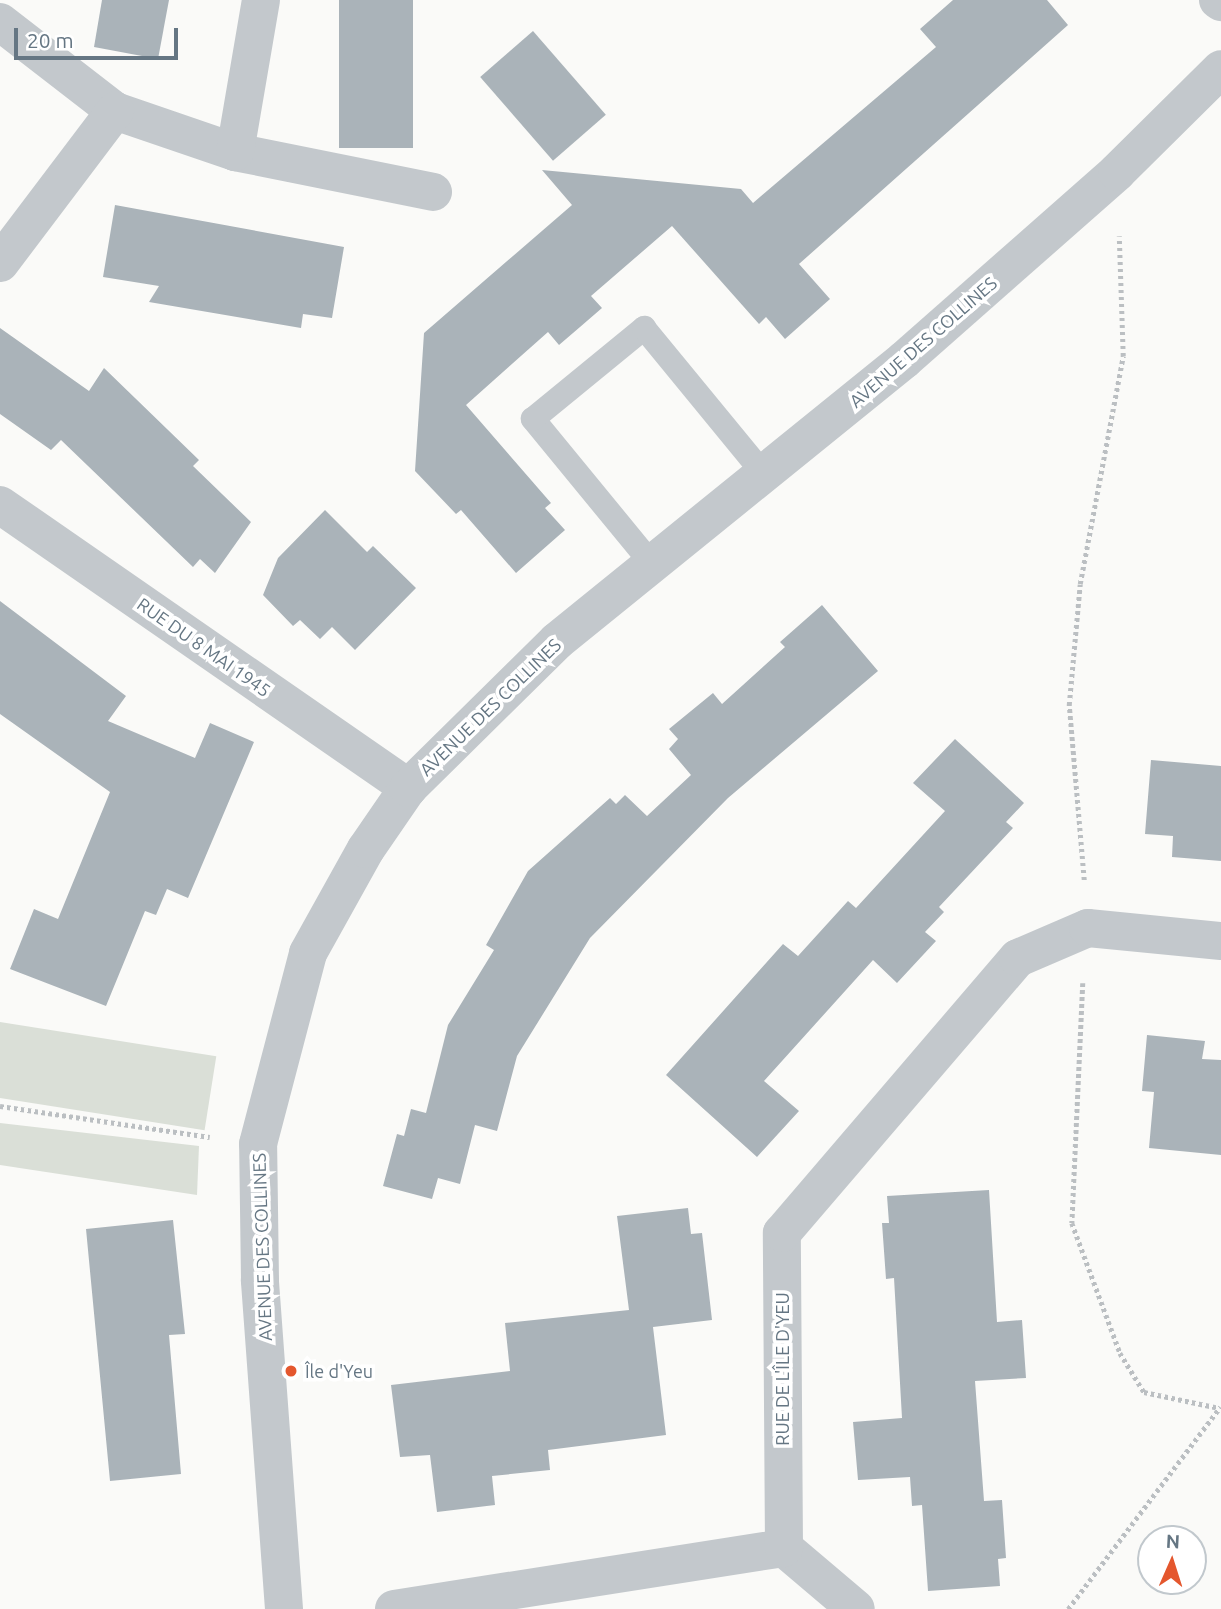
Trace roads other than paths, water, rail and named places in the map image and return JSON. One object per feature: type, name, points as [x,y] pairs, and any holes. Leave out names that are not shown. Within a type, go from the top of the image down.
[{"type":"street","points":[[235,152],[261,0]]},
{"type":"street","points":[[0,22],[115,110],[235,152],[433,192]]},
{"type":"street","name":"AVENUE DES COLLINES","points":[[284,1609],[260,1280],[258,1144],[307,953],[408,788],[557,641],[904,360],[1117,172],[1221,69]]},
{"type":"street","points":[[0,263],[115,110]]},
{"type":"street","name":"RUE DU 8 MAI 1945","points":[[0,505],[408,788]]},
{"type":"street","name":"RUE DE L'ÎLE D'YEU","points":[[784,1548],[782,1233],[1018,958],[1088,928],[1221,941]]},
{"type":"street","points":[[394,1609],[784,1548],[856,1609]]},
{"type":"lane","points":[[652,564],[533,419],[645,328],[764,474]]},
{"type":"place","name":"Île d'Yeu","points":[[291,1371]]}]
